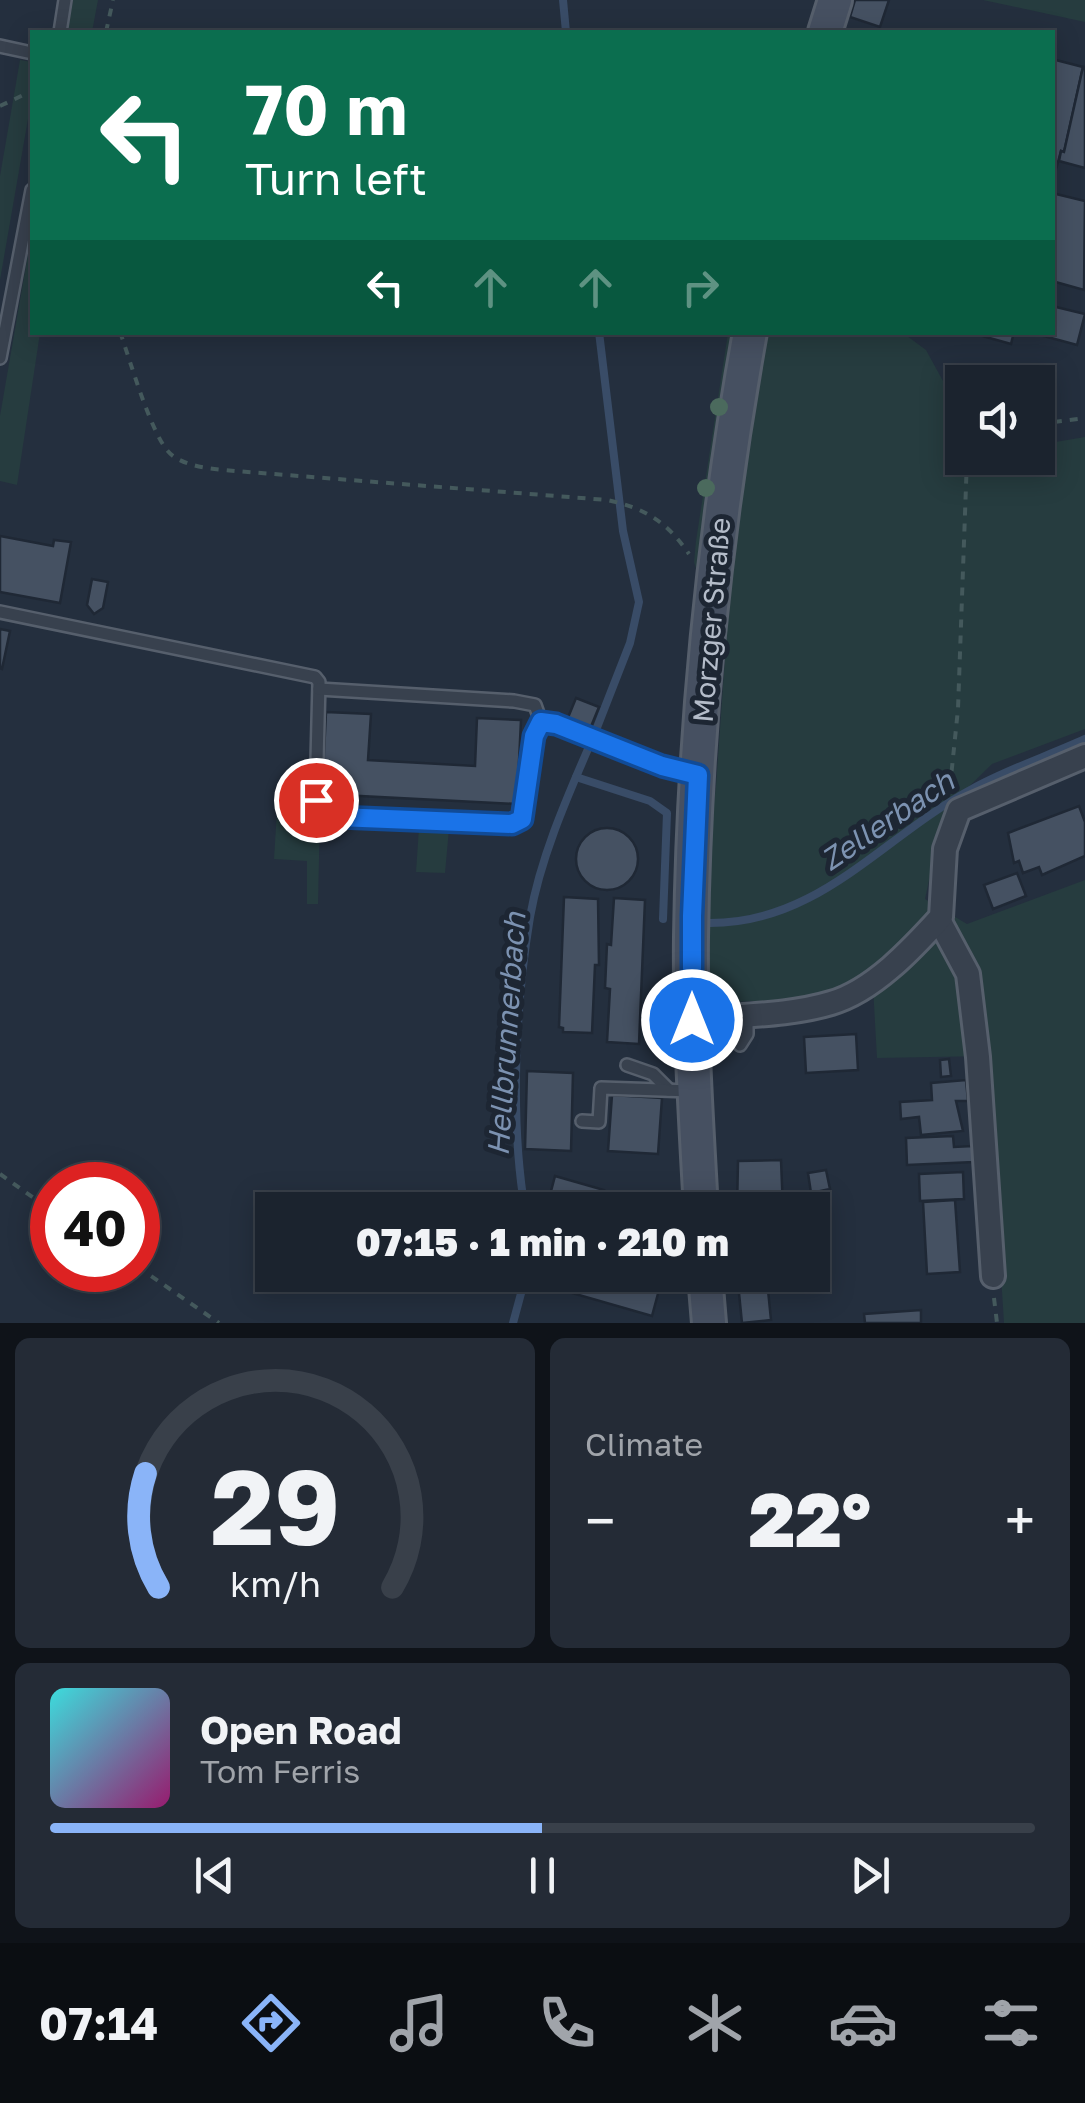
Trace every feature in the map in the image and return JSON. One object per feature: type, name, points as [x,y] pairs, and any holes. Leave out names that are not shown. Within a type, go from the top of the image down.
[{"type":"street","points":[[827,30],[835,0]]},
{"type":"street","name":"Morzger Straße","points":[[698,1192],[682,1090],[692,1020],[698,775],[714,566],[750,335]]},
{"type":"street","points":[[993,1276],[978,1057],[968,974],[939,920],[944,849],[956,803],[1085,756]]},
{"type":"street","points":[[692,1020],[815,1006],[844,998],[908,952],[939,920]]},
{"type":"street","points":[[706,1292],[709,1323]]},
{"type":"lane","points":[[60,30],[66,0]]},
{"type":"lane","points":[[0,46],[30,53]]},
{"type":"lane","points":[[0,358],[30,200]]},
{"type":"lane","points":[[0,612],[301,672],[318,680],[316,800],[338,817],[512,824],[522,819],[534,736],[541,722],[535,705],[319,689]]},
{"type":"lane","points":[[541,722],[698,775]]},
{"type":"lane","points":[[740,1045],[747,1034],[747,1014]]},
{"type":"lane","points":[[627,1065],[682,1090]]},
{"type":"lane","points":[[582,1122],[599,1122],[601,1088],[682,1090]]},
{"type":"path","points":[[106,30],[113,0]]},
{"type":"path","points":[[0,106],[30,92]]},
{"type":"path","points":[[121,335],[159,438],[172,456],[184,462],[235,471],[607,500],[655,516],[692,557]]},
{"type":"path","points":[[1055,422],[1085,418]]},
{"type":"path","points":[[956,803],[949,778],[958,709],[966,475]]},
{"type":"path","points":[[0,1174],[30,1195]]},
{"type":"path","points":[[160,1282],[219,1323]]},
{"type":"green space","points":[[73,0],[98,0],[92,30],[67,30]]},
{"type":"green space","points":[[983,0],[1085,0],[1085,22]]},
{"type":"green space","points":[[20,60],[30,62],[30,108],[0,280],[0,176]]},
{"type":"green space","points":[[30,243],[30,335],[40,335],[17,485],[0,481],[0,416]]},
{"type":"green space","points":[[728,335],[738,335],[700,581],[694,562]]},
{"type":"green space","points":[[763,335],[906,335],[926,350],[945,385],[945,475],[1055,475],[1055,442],[1085,437],[1085,729],[992,764],[944,811],[925,899],[967,924],[1085,880],[1085,1323],[1004,1323],[987,1056],[877,1058],[872,969],[835,991],[788,1000],[727,1002],[712,993],[707,983],[707,858],[716,786],[737,486]]},
{"type":"green space","points":[[277,811],[320,813],[318,904],[307,904],[307,861],[274,859]]},
{"type":"green space","points":[[419,828],[449,829],[445,873],[416,872]]},
{"type":"building","points":[[855,0],[889,0],[880,27],[850,17]]},
{"type":"building","points":[[1055,60],[1083,67],[1064,152],[1061,151],[1055,173]]},
{"type":"building","points":[[1085,67],[1085,168],[1059,161]]},
{"type":"building","points":[[1055,194],[1085,201],[1084,290],[1055,282]]},
{"type":"building","points":[[1055,307],[1085,314],[1077,345],[1040,335],[1055,335]]},
{"type":"building","points":[[979,335],[1013,335],[1011,344]]},
{"type":"building","points":[[0,536],[53,546],[54,540],[71,542],[60,603],[0,592]]},
{"type":"building","points":[[92,579],[108,582],[103,608],[94,614],[87,605]]},
{"type":"building","points":[[0,629],[10,631],[2,669],[0,668]]},
{"type":"building","points":[[576,698],[599,707],[590,729],[567,720]]},
{"type":"building","points":[[326,712],[371,714],[368,760],[475,766],[477,718],[521,720],[517,804],[322,794]]},
{"type":"building","points":[[1079,806],[1085,822],[1085,856],[1042,875],[1039,867],[1023,873],[1019,861],[1014,863],[1008,833]]},
{"type":"building","points":[[607,828],[629,837],[638,859],[629,881],[607,890],[585,881],[576,859],[585,837]]},
{"type":"building","points":[[1017,873],[1026,896],[993,909],[984,885]]},
{"type":"building","points":[[564,897],[598,899],[599,965],[595,965],[592,1033],[563,1032],[559,1027]]},
{"type":"building","points":[[614,898],[645,900],[639,1044],[607,1042],[607,944],[611,945]]},
{"type":"building","points":[[856,1034],[858,1070],[806,1073],[804,1037]]},
{"type":"building","points":[[949,1059],[951,1076],[941,1077],[940,1060]]},
{"type":"building","points":[[527,1071],[573,1073],[571,1151],[525,1149]]},
{"type":"building","points":[[966,1080],[968,1101],[956,1101],[963,1131],[921,1135],[919,1117],[901,1119],[900,1102],[932,1100],[931,1083]]},
{"type":"building","points":[[612,1095],[662,1098],[658,1154],[608,1151]]},
{"type":"building","points":[[953,1136],[954,1147],[973,1146],[974,1162],[907,1165],[906,1138]]},
{"type":"building","points":[[781,1160],[782,1192],[737,1192],[738,1161]]},
{"type":"building","points":[[826,1170],[830,1189],[811,1192],[808,1173]]},
{"type":"building","points":[[963,1172],[964,1199],[920,1201],[919,1174]]},
{"type":"building","points":[[555,1176],[604,1190],[604,1192],[551,1192]]},
{"type":"building","points":[[955,1200],[960,1272],[927,1274],[923,1202]]},
{"type":"building","points":[[568,1292],[658,1292],[652,1316]]},
{"type":"building","points":[[739,1292],[768,1292],[771,1320],[742,1323]]},
{"type":"building","points":[[921,1310],[921,1323],[865,1323],[864,1314]]},
{"type":"waterway","name":"Hellbrunnerbach","points":[[563,0],[566,30]]},
{"type":"waterway","name":"Hellbrunnerbach","points":[[596,730],[630,643],[639,602],[623,531],[599,335]]},
{"type":"waterway","name":"Zellerbach","points":[[710,923],[749,919],[785,909],[818,893],[972,789],[1085,739]]},
{"type":"waterway","name":"Hellbrunnerbach","points":[[522,1192],[516,1102],[518,1026],[530,917],[547,853],[588,749]]},
{"type":"waterway","name":"Zellerbach","points":[[576,777],[650,801],[667,813],[663,919]]},
{"type":"waterway","name":"Hellbrunnerbach","points":[[513,1323],[521,1292]]},
{"type":"route","points":[[316,800],[338,817],[512,824],[522,819],[534,736],[541,722],[698,775],[692,1020]]}]
